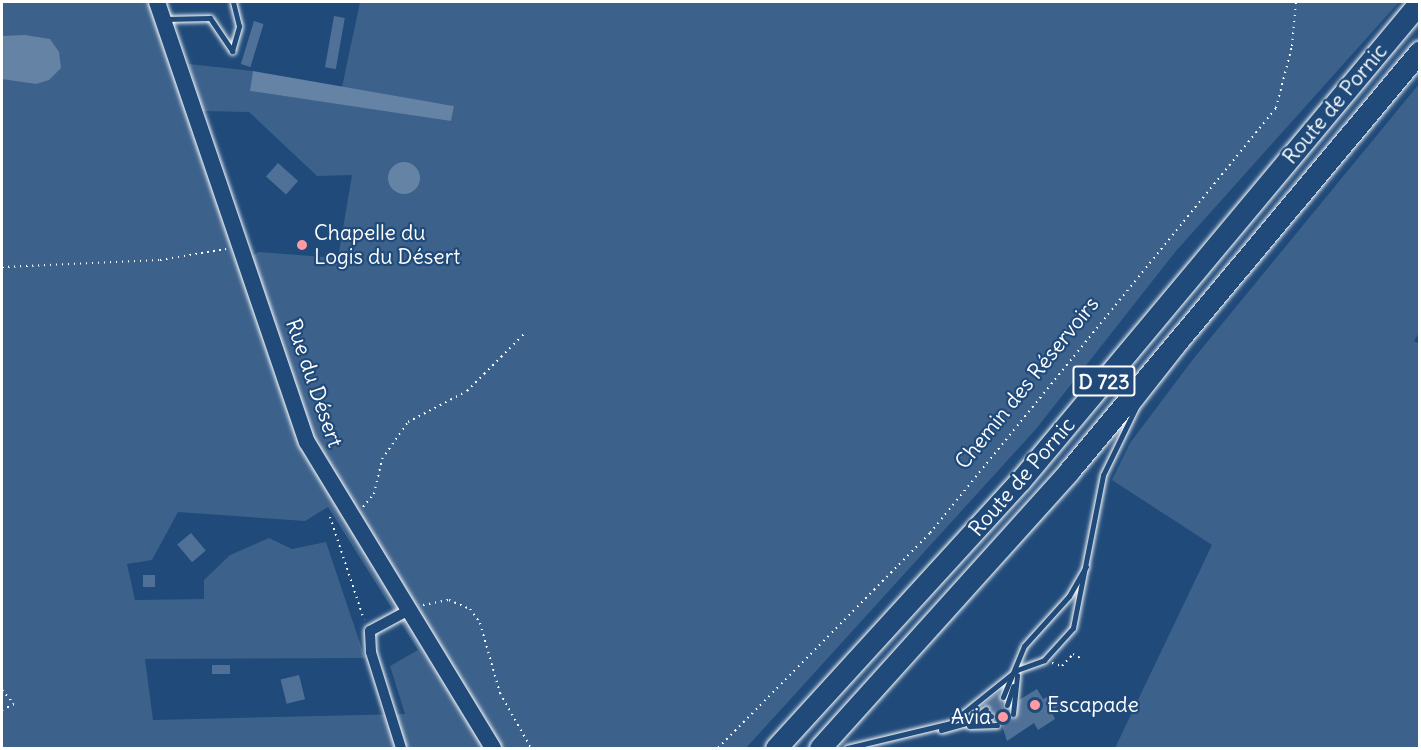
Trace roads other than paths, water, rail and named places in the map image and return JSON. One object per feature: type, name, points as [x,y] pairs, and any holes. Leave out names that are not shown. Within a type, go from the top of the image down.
[{"type":"highway","name":"Route de Pornic","points":[[776,748],[1020,481],[1419,2]]},
{"type":"highway","name":"Route de Pornic","points":[[820,748],[991,561],[1197,320],[1419,51]]},
{"type":"street","name":"Rue du Désert","points":[[158,2],[244,245],[307,442],[493,748]]},
{"type":"street","points":[[401,748],[370,652],[370,631],[410,610]]},
{"type":"lane","points":[[164,19],[210,18],[232,51],[239,26],[233,2]]},
{"type":"lane","points":[[933,731],[1017,670],[1044,660],[1073,628],[1088,562],[1096,505],[1111,456],[1136,407],[1189,345],[1197,320]]},
{"type":"lane","points":[[1007,705],[1024,646],[1069,596],[1088,562]]},
{"type":"lane","points":[[1003,697],[1017,670]]},
{"type":"lane","points":[[1012,714],[1017,670]]},
{"type":"lane","points":[[961,727],[986,709]]},
{"type":"lane","points":[[961,727],[991,716]]},
{"type":"lane","points":[[847,748],[887,735],[997,725]]},
{"type":"place","name":"Chapelle du Logis du Désert","points":[[302,245]]},
{"type":"place","name":"Escapade","points":[[1035,705]]},
{"type":"place","name":"Avia","points":[[1003,717]]}]
